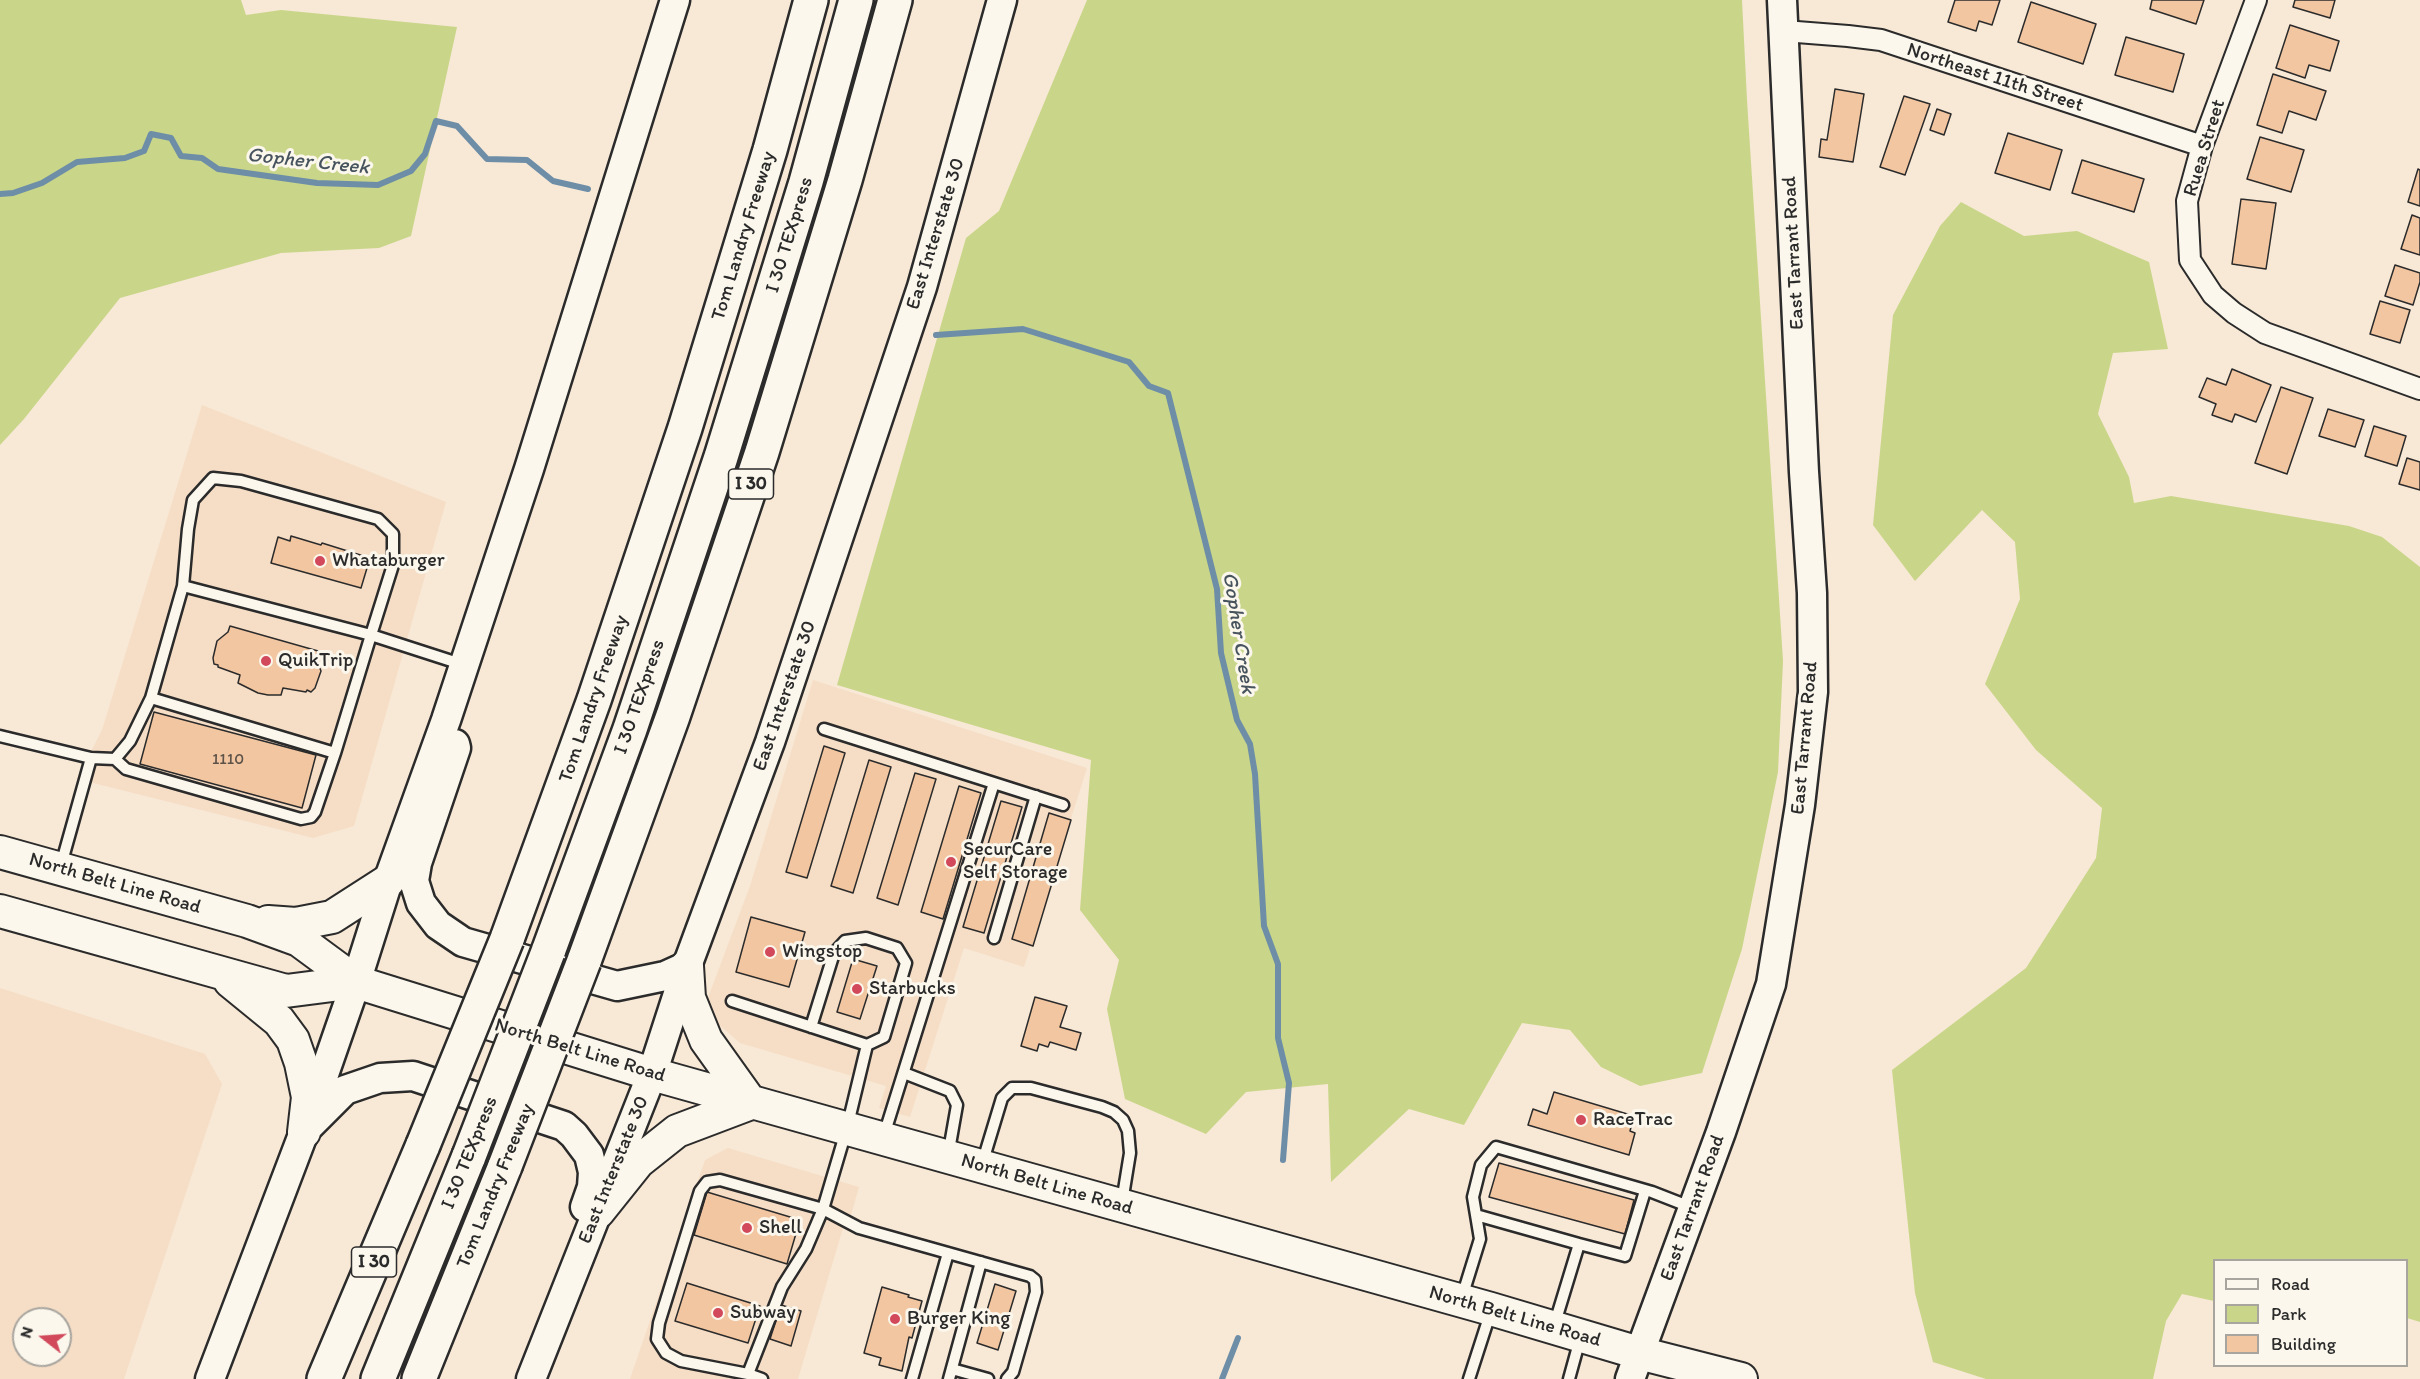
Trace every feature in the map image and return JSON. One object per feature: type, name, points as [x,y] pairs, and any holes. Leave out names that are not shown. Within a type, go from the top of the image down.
[{"type":"highway","name":"Tom Landry Freeway","points":[[324,1379],[507,939],[594,700],[685,428],[770,150],[811,0]]},
{"type":"highway","name":"I 30 TEXpress","points":[[378,1379],[470,1156],[548,952],[637,708],[707,502],[806,182],[856,0]]},
{"type":"highway","name":"Tom Landry Freeway","points":[[418,1379],[505,1166],[584,962],[674,717],[762,452],[836,214],[895,0]]},
{"type":"main road","points":[[210,1379],[304,1132],[388,881],[446,720],[529,469],[675,0]]},
{"type":"main road","name":"East Interstate 30","points":[[531,1379],[652,1074],[687,966],[770,742],[918,298],[1002,0]]},
{"type":"main road","name":"East Tarrant Road","points":[[1634,1366],[1693,1208],[1771,984],[1800,805],[1813,692],[1812,593],[1803,460],[1782,0]]},
{"type":"main road","points":[[446,720],[456,748],[417,863],[414,881],[421,903],[438,925],[463,942],[617,986],[665,976],[687,966],[689,998],[706,1040],[751,1103],[678,1131],[638,1162],[598,1212]]},
{"type":"main road","name":"North Belt Line Road","points":[[0,852],[247,921],[299,940],[356,982],[652,1074],[1568,1331],[1634,1366],[1741,1379]]},
{"type":"main road","points":[[247,921],[296,924],[332,917],[388,881]]},
{"type":"main road","name":"North Belt Line Road","points":[[0,911],[286,991],[356,982]]},
{"type":"main road","points":[[218,972],[257,1001],[279,1021],[293,1040],[308,1097],[304,1132]]},
{"type":"main road","points":[[304,1132],[345,1090],[380,1078],[413,1076],[564,1126],[589,1155],[593,1172],[592,1187],[562,1274],[559,1307]]},
{"type":"street","name":"Ruea Street","points":[[2256,0],[2202,146],[2187,201],[2190,260],[2213,295],[2234,313],[2265,333],[2420,389]]},
{"type":"street","name":"Northeast 11th Street","points":[[1784,31],[1881,40],[2202,146]]},
{"type":"lane","points":[[0,736],[91,758],[115,759],[126,769],[301,819],[310,817],[315,812],[335,753],[393,565],[393,534],[378,519],[241,481],[213,477],[193,500],[183,586],[151,698],[130,741],[115,759]]},
{"type":"lane","points":[[183,586],[371,635],[464,665]]},
{"type":"lane","points":[[151,698],[335,753]]},
{"type":"lane","points":[[824,729],[1063,805]]},
{"type":"lane","points":[[61,869],[91,758]]},
{"type":"lane","points":[[883,1139],[994,783]]},
{"type":"lane","points":[[994,938],[1036,796]]},
{"type":"lane","points":[[732,1001],[811,1027],[867,1045],[884,1037],[906,963],[897,948],[866,938],[845,941],[834,952],[811,1027]]},
{"type":"lane","points":[[748,1374],[782,1287],[806,1249],[823,1209],[847,1128],[867,1045]]},
{"type":"lane","points":[[904,1073],[950,1092],[954,1098],[957,1105],[947,1156]]},
{"type":"lane","points":[[981,1166],[1002,1098],[1012,1088],[1031,1088],[1102,1107],[1114,1112],[1123,1120],[1128,1131],[1130,1154],[1122,1206]]},
{"type":"lane","points":[[1461,1300],[1480,1239],[1473,1197],[1481,1165],[1496,1148],[1645,1191],[1693,1208]]},
{"type":"lane","points":[[762,1379],[748,1374],[681,1361],[666,1353],[657,1339],[659,1323],[700,1191],[707,1182],[720,1180],[823,1209],[859,1228],[1030,1275],[1035,1280],[1036,1292],[1013,1372],[1007,1379]]},
{"type":"lane","points":[[1476,1215],[1624,1256],[1645,1191]]},
{"type":"lane","points":[[1569,1379],[1568,1331],[1579,1244]]},
{"type":"lane","points":[[912,1379],[948,1253]]},
{"type":"lane","points":[[981,1262],[950,1374],[988,1379]]},
{"type":"lane","points":[[1469,1379],[1491,1309]]},
{"type":"shaded area","points":[[202,405],[446,502],[354,826],[313,838],[77,779],[102,730]]},
{"type":"shaded area","points":[[813,680],[1087,768],[1024,967],[964,948],[910,1117],[879,1108],[886,1086],[740,1043],[703,1011],[750,886]]},
{"type":"shaded area","points":[[0,988],[205,1054],[222,1084],[124,1379],[0,1379]]},
{"type":"shaded area","points":[[728,1148],[859,1187],[847,1229],[843,1228],[798,1379],[630,1379],[705,1160]]},
{"type":"green space","points":[[0,0],[241,0],[246,15],[281,10],[457,27],[411,236],[379,248],[281,253],[120,298],[24,419],[0,445]]},
{"type":"green space","points":[[1087,0],[1742,0],[1783,661],[1778,772],[1742,949],[1702,1073],[1640,1086],[1601,1067],[1570,1030],[1522,1023],[1464,1125],[1409,1109],[1331,1182],[1328,1084],[1246,1092],[1206,1134],[1125,1099],[1107,1009],[1119,960],[1080,910],[1091,760],[837,685],[966,238],[999,211]]},
{"type":"green space","points":[[1961,202],[2024,236],[2077,231],[2149,262],[2168,349],[2113,353],[2098,414],[2129,477],[2134,503],[2171,496],[2349,526],[2382,537],[2420,567],[2420,1322],[2408,1318],[2408,1259],[2213,1259],[2213,1301],[2182,1294],[2166,1321],[2153,1379],[1986,1379],[1933,1362],[1915,1293],[1892,1070],[2026,968],[2096,858],[2102,808],[2036,750],[1985,684],[2020,599],[2015,542],[1982,510],[1915,581],[1873,525],[1893,315],[1940,226]]},
{"type":"building","points":[[1955,0],[2000,0],[1992,25],[1979,21],[1976,31],[1948,22]]},
{"type":"building","points":[[2152,0],[2204,0],[2196,24],[2150,9]]},
{"type":"building","points":[[2295,0],[2335,0],[2330,18],[2293,7]]},
{"type":"building","points":[[2031,2],[2096,24],[2083,64],[2018,42]]},
{"type":"building","points":[[2290,25],[2339,41],[2330,71],[2309,65],[2305,78],[2276,68]]},
{"type":"building","points":[[2126,37],[2184,54],[2173,92],[2115,75]]},
{"type":"building","points":[[2273,74],[2326,91],[2316,120],[2289,111],[2282,133],[2257,125]]},
{"type":"building","points":[[1835,89],[1864,94],[1853,162],[1819,157],[1821,139],[1827,140]]},
{"type":"building","points":[[1904,96],[1930,104],[1905,175],[1880,167]]},
{"type":"building","points":[[1937,109],[1951,114],[1944,135],[1930,130]]},
{"type":"building","points":[[2008,133],[2062,150],[2050,190],[1995,173]]},
{"type":"building","points":[[2260,137],[2304,150],[2291,192],[2247,179]]},
{"type":"building","points":[[2082,160],[2144,179],[2134,212],[2072,193]]},
{"type":"building","points":[[2418,169],[2420,170],[2420,206],[2408,202]]},
{"type":"building","points":[[2241,199],[2276,203],[2266,269],[2232,264]]},
{"type":"building","points":[[2412,215],[2420,218],[2420,255],[2401,249]]},
{"type":"building","points":[[2395,265],[2420,273],[2420,282],[2413,305],[2385,296]]},
{"type":"building","points":[[2380,301],[2410,310],[2400,343],[2370,334]]},
{"type":"building","points":[[2232,369],[2271,385],[2256,422],[2235,414],[2232,422],[2212,415],[2216,404],[2199,397],[2207,378],[2226,385]]},
{"type":"building","points":[[2281,387],[2313,398],[2287,474],[2255,463]]},
{"type":"building","points":[[2328,409],[2364,420],[2355,447],[2319,436]]},
{"type":"building","points":[[2374,426],[2406,436],[2397,466],[2365,456]]},
{"type":"building","points":[[2407,458],[2420,462],[2420,490],[2399,484]]},
{"type":"building","name":"Whataburger","points":[[291,536],[370,558],[361,588],[271,563],[278,537],[290,541]]},
{"type":"building","name":"QuikTrip","points":[[230,626],[318,651],[316,658],[321,671],[315,688],[311,692],[307,690],[306,692],[283,688],[281,695],[268,695],[258,693],[238,683],[240,675],[218,667],[214,664],[213,658],[217,641],[228,632]]},
{"type":"building","points":[[154,712],[316,755],[302,808],[140,764]]},
{"type":"building","points":[[824,746],[845,753],[807,878],[786,872]]},
{"type":"building","points":[[869,760],[891,767],[853,893],[831,886]]},
{"type":"building","points":[[915,773],[936,779],[898,905],[877,898]]},
{"type":"building","points":[[959,786],[981,793],[943,919],[921,912]]},
{"type":"building","points":[[1001,801],[1022,807],[984,933],[963,927]]},
{"type":"building","points":[[1049,813],[1071,820],[1033,946],[1012,939]]},
{"type":"building","name":"Wingstop","points":[[751,917],[805,932],[789,987],[736,972]]},
{"type":"building","name":"Starbucks","points":[[853,959],[877,966],[860,1019],[837,1012]]},
{"type":"building","points":[[1035,997],[1067,1006],[1060,1027],[1081,1033],[1076,1050],[1050,1042],[1048,1047],[1039,1044],[1037,1051],[1021,1046]]},
{"type":"building","name":"RaceTrac","points":[[1554,1092],[1634,1116],[1630,1131],[1635,1133],[1629,1155],[1528,1125],[1533,1109],[1547,1114]]},
{"type":"building","name":"RaceTrac","points":[[1499,1163],[1634,1200],[1625,1234],[1489,1197]]},
{"type":"building","name":"Shell","points":[[707,1192],[800,1220],[787,1264],[694,1235]]},
{"type":"building","name":"Subway","points":[[687,1283],[760,1306],[748,1343],[675,1321]]},
{"type":"building","points":[[995,1284],[1016,1291],[998,1350],[977,1343]]},
{"type":"building","name":"Burger King","points":[[882,1287],[922,1301],[912,1338],[909,1337],[902,1371],[879,1365],[881,1358],[864,1353]]},
{"type":"building","points":[[781,1305],[801,1311],[791,1346],[770,1339]]},
{"type":"waterway","name":"Gopher Creek","points":[[0,194],[13,193],[42,183],[77,162],[125,158],[144,151],[151,134],[171,138],[181,156],[202,158],[218,169],[317,183],[378,185],[411,171],[425,154],[436,121],[457,126],[487,159],[527,160],[553,181],[588,189]]},
{"type":"waterway","name":"Gopher Creek","points":[[936,335],[1023,329],[1129,362],[1149,386],[1168,393],[1217,589],[1221,653],[1237,720],[1250,744],[1255,774],[1264,926],[1278,964],[1278,1038],[1289,1083],[1283,1160]]},
{"type":"waterway","name":"Gopher Creek","points":[[1222,1379],[1238,1338]]},
{"type":"place","name":"Whataburger","points":[[320,561]]},
{"type":"place","name":"QuikTrip","points":[[266,661]]},
{"type":"place","name":"SecurCare Self Storage","points":[[951,862]]},
{"type":"place","name":"Wingstop","points":[[770,952]]},
{"type":"place","name":"Starbucks","points":[[857,989]]},
{"type":"place","name":"RaceTrac","points":[[1581,1120]]},
{"type":"place","name":"Shell","points":[[747,1228]]},
{"type":"place","name":"Subway","points":[[718,1313]]},
{"type":"place","name":"Burger King","points":[[895,1319]]}]
